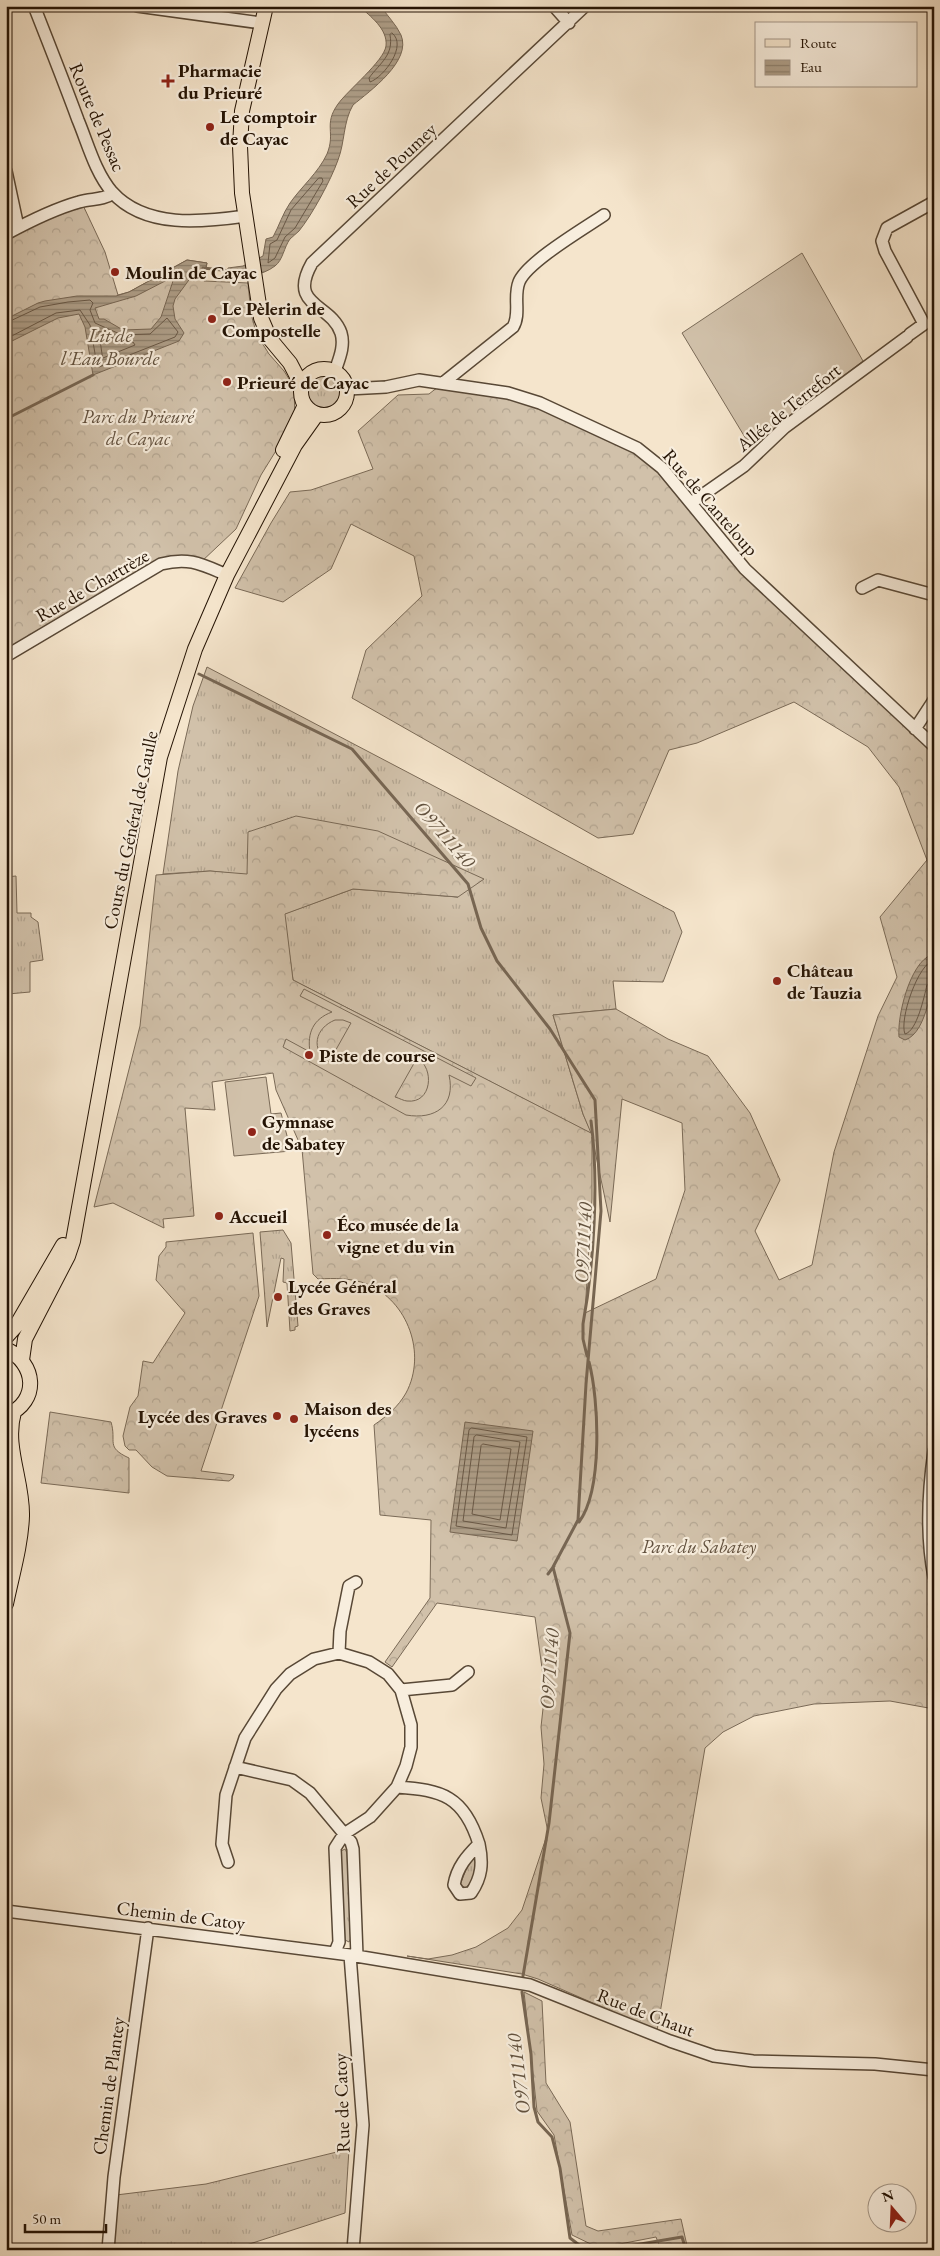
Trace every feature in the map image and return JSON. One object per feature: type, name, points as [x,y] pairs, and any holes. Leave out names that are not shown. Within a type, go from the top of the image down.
[{"type":"main road","points":[[266,6],[241,127],[240,165],[261,318],[265,330],[276,348],[290,363],[302,386]]},
{"type":"main road","points":[[290,363],[312,372]]},
{"type":"main road","points":[[323,369],[335,371],[344,379],[348,389],[346,402],[331,414],[317,414],[305,405],[301,392],[302,386],[312,372],[323,369]]},
{"type":"main road","points":[[223,573],[260,490],[305,405]]},
{"type":"main road","points":[[223,573],[295,445],[317,414]]},
{"type":"main road","name":"Cours du Général de Gaulle","points":[[22,1360],[25,1339],[68,1256],[73,1241],[170,706],[189,647],[223,573]]},
{"type":"main road","name":"Cours du Général de Gaulle","points":[[6,1337],[20,1320],[75,1223]]},
{"type":"main road","points":[[6,1349],[22,1360],[30,1374],[29,1391],[21,1406],[10,1414],[10,1430],[21,1496],[22,1517],[6,1604]]},
{"type":"main road","points":[[6,1481],[11,1517],[6,1554]]},
{"type":"street","name":"Route de Pessac","points":[[34,6],[94,160],[113,193],[135,208],[159,218],[196,222],[246,216]]},
{"type":"street","points":[[137,6],[261,23]]},
{"type":"street","points":[[554,6],[569,23]]},
{"type":"street","name":"Rue de Poumey","points":[[335,371],[342,344],[341,333],[334,320],[311,303],[306,294],[304,286],[306,274],[312,263],[338,236],[569,23],[585,6]]},
{"type":"street","points":[[6,171],[18,217],[18,227]]},
{"type":"street","points":[[6,234],[40,216],[81,201],[105,199],[113,193]]},
{"type":"street","name":"Allée de Terrefort","points":[[691,503],[744,466],[785,427],[924,324],[885,251],[882,236],[887,228],[934,202]]},
{"type":"street","points":[[443,383],[513,327],[517,321],[516,296],[518,284],[527,269],[604,214]]},
{"type":"street","name":"Rue de Canteloup","points":[[348,389],[386,387],[410,381],[443,383],[508,393],[527,398],[637,448],[662,468],[745,569],[934,746]]},
{"type":"street","name":"Rue de Chartrèze","points":[[6,656],[161,564],[178,559],[197,562],[223,573]]},
{"type":"street","points":[[862,588],[878,580],[934,595]]},
{"type":"street","points":[[915,729],[934,700]]},
{"type":"street","points":[[934,1451],[929,1486],[929,1553],[934,1577]]},
{"type":"street","points":[[339,1654],[340,1631],[349,1586],[356,1582]]},
{"type":"street","points":[[228,1862],[222,1844],[226,1795],[245,1738],[276,1689],[290,1674],[314,1659],[339,1654],[368,1662],[388,1674],[401,1690],[411,1725],[411,1747],[406,1766],[397,1787],[370,1816],[344,1834],[335,1848],[339,1942],[335,1952]]},
{"type":"street","points":[[401,1690],[452,1685],[468,1672]]},
{"type":"street","name":"Rue de Catoy","points":[[235,1767],[292,1780],[310,1793],[351,1842],[353,1848],[354,1955],[363,2124],[353,2250]]},
{"type":"street","points":[[397,1787],[431,1790],[442,1794],[462,1810],[470,1820],[479,1844]]},
{"type":"street","name":"Chemin de Catoy","points":[[6,1911],[354,1955]]},
{"type":"street","name":"Chemin de Plantey","points":[[108,2250],[114,2177],[148,1928]]},
{"type":"street","name":"Rue de Chaut","points":[[354,1955],[530,1985],[670,2041],[714,2056],[752,2061],[875,2064],[934,2070]]},
{"type":"green space","name":"Parc du Prieuré de Cayac","points":[[81,201],[105,252],[118,295],[129,292],[187,260],[207,263],[204,281],[248,283],[251,314],[257,335],[294,387],[295,420],[261,475],[236,529],[200,563],[178,559],[6,656],[6,215],[7,228]]},
{"type":"green space","points":[[802,253],[863,361],[783,421],[762,441],[746,439],[682,333]]},
{"type":"green space","points":[[325,374],[337,380],[343,392],[337,404],[325,410],[313,404],[307,392],[313,380]]},
{"type":"green space","name":"Parc du Sabatey","points":[[443,383],[508,393],[637,448],[745,569],[934,746],[934,1709],[890,1701],[814,1704],[754,1716],[723,1732],[705,1748],[657,2031],[538,1979],[522,1974],[407,1956],[428,1959],[452,1955],[476,1947],[508,1928],[522,1910],[548,1832],[541,1798],[544,1764],[541,1727],[545,1690],[535,1617],[437,1603],[392,1667],[385,1662],[430,1598],[431,1520],[380,1515],[374,1425],[392,1411],[406,1393],[412,1378],[415,1362],[414,1346],[410,1330],[403,1316],[381,1292],[361,1282],[343,1279],[318,1279],[313,1274],[302,1149],[276,1090],[273,1073],[212,1082],[215,1110],[185,1108],[194,1216],[163,1219],[164,1228],[113,1203],[94,1207],[140,1026],[156,875],[210,871],[247,874],[248,832],[296,816],[378,831],[484,879],[458,897],[353,889],[285,914],[293,980],[591,1133],[583,1114],[553,1015],[616,1009],[668,1039],[708,1056],[750,1113],[780,1180],[755,1231],[779,1280],[812,1265],[834,1152],[878,1016],[897,977],[880,917],[927,860],[899,787],[868,747],[794,702],[697,743],[669,750],[633,834],[598,838],[352,698],[366,650],[422,596],[414,556],[351,524],[331,569],[283,602],[235,588],[290,492],[311,490],[373,469],[358,431],[398,395],[429,394]],"holes":[[[622,1099],[682,1123],[685,1190],[656,1279],[585,1313],[592,1199],[592,1137],[610,1222]]]},
{"type":"green space","points":[[207,667],[674,912],[682,932],[663,982],[613,981],[616,1009],[553,1015],[583,1114],[592,1134],[293,980],[284,914],[353,889],[458,897],[210,871],[163,874],[178,771],[193,706]]},
{"type":"green space","points":[[16,876],[17,913],[31,913],[31,917],[38,922],[43,960],[30,962],[30,992],[8,994],[6,997],[6,877]]},
{"type":"green space","points":[[304,989],[476,1078],[471,1086],[449,1075],[449,1095],[446,1103],[441,1108],[434,1113],[426,1115],[406,1115],[283,1047],[286,1039],[310,1052],[309,1045],[313,1028],[320,1019],[332,1012],[300,996]],"holes":[[[335,1020],[351,1023],[329,1062],[319,1052],[317,1040],[323,1028]],[[417,1058],[427,1069],[428,1084],[426,1091],[422,1097],[415,1100],[406,1101],[395,1097]]]},
{"type":"green space","name":"Gymnase de Sabatey","points":[[266,1077],[271,1114],[281,1113],[291,1151],[234,1156],[225,1082]]},
{"type":"green space","points":[[283,1230],[291,1243],[298,1326],[295,1327],[295,1330],[290,1331],[287,1283],[283,1282],[284,1259],[281,1258],[267,1327],[260,1232]]},
{"type":"green space","points":[[253,1233],[259,1296],[201,1471],[234,1475],[233,1478],[229,1481],[167,1476],[152,1467],[136,1450],[129,1450],[125,1446],[123,1436],[130,1407],[138,1396],[143,1361],[153,1363],[185,1313],[156,1280],[159,1256],[166,1247],[166,1242]]},
{"type":"green space","points":[[50,1412],[111,1422],[114,1447],[129,1458],[129,1493],[41,1483]]},
{"type":"green space","points":[[345,1849],[347,1853],[351,1938],[349,1942],[345,1940],[341,1851]]},
{"type":"green space","points":[[475,1856],[474,1874],[470,1883],[464,1889],[460,1885],[467,1867]]},
{"type":"green space","points":[[524,1992],[542,2001],[546,2083],[570,2122],[586,2226],[598,2231],[681,2219],[688,2250],[661,2250],[656,2237],[599,2248],[572,2235],[554,2135],[537,2111]]},
{"type":"green space","points":[[349,2149],[345,2213],[231,2250],[112,2250],[116,2195],[206,2184]]},
{"type":"water","points":[[359,6],[381,6],[401,35],[403,45],[401,55],[379,84],[353,105],[347,118],[340,153],[331,177],[310,216],[299,231],[290,239],[278,263],[258,274],[245,277],[227,277],[228,268],[243,266],[263,256],[266,239],[273,237],[290,203],[327,154],[331,118],[338,104],[373,67],[384,52],[386,40],[384,34],[377,23]]},
{"type":"water","name":"Lit de l'Eau Bourde","points":[[187,260],[207,263],[204,274],[194,273],[175,299],[173,306],[175,319],[184,333],[179,341],[93,375],[85,327],[79,314],[58,318],[6,344],[6,319],[38,303],[77,296],[116,296],[129,292]],"holes":[[[169,279],[173,281],[161,317],[151,329],[123,330],[104,319],[99,319],[95,308],[136,296]]]},
{"type":"water","points":[[931,955],[934,956],[933,977],[928,1003],[919,1027],[913,1035],[905,1040],[899,1037],[899,1028],[906,991],[917,968]]},
{"type":"water","points":[[465,1422],[533,1431],[517,1541],[450,1532]]},
{"type":"waterway","points":[[203,268],[231,271]]},
{"type":"waterway","points":[[6,419],[93,375]]},
{"type":"waterway","name":"O9711140","points":[[199,674],[352,749],[468,884],[481,928],[497,961],[550,1029],[595,1100],[601,1211],[586,1384],[578,1520],[553,1567],[570,1633],[549,1823],[523,1976]]},
{"type":"waterway","points":[[587,1356],[583,1339],[583,1324],[590,1275],[595,1196],[591,1121]]},
{"type":"waterway","points":[[579,1522],[587,1507],[592,1489],[597,1444],[595,1399],[589,1362]]},
{"type":"waterway","name":"O9711140","points":[[548,1574],[554,1566]]},
{"type":"waterway","name":"O9711140","points":[[522,1992],[531,2054],[534,2107],[538,2122],[552,2137],[560,2168],[570,2238],[583,2248],[595,2250]]},
{"type":"waterway","name":"O9711140","points":[[605,2250],[682,2237],[686,2250]]},
{"type":"place","name":"Pharmacie du Prieuré","points":[[168,81]]},
{"type":"place","name":"Le comptoir de Cayac","points":[[210,127]]},
{"type":"place","name":"Moulin de Cayac","points":[[115,272]]},
{"type":"place","name":"Le Pèlerin de Compostelle","points":[[212,319]]},
{"type":"place","name":"Prieuré de Cayac","points":[[227,382]]},
{"type":"place","name":"Château de Tauzia","points":[[777,981]]},
{"type":"place","name":"Piste de course","points":[[309,1055]]},
{"type":"place","name":"Gymnase de Sabatey","points":[[252,1132]]},
{"type":"place","name":"Accueil","points":[[219,1216]]},
{"type":"place","name":"Éco musée de la vigne et du vin","points":[[327,1235]]},
{"type":"place","name":"Lycée Général des Graves","points":[[278,1297]]},
{"type":"place","name":"Lycée des Graves","points":[[277,1416]]},
{"type":"place","name":"Maison des lycéens","points":[[294,1419]]}]
